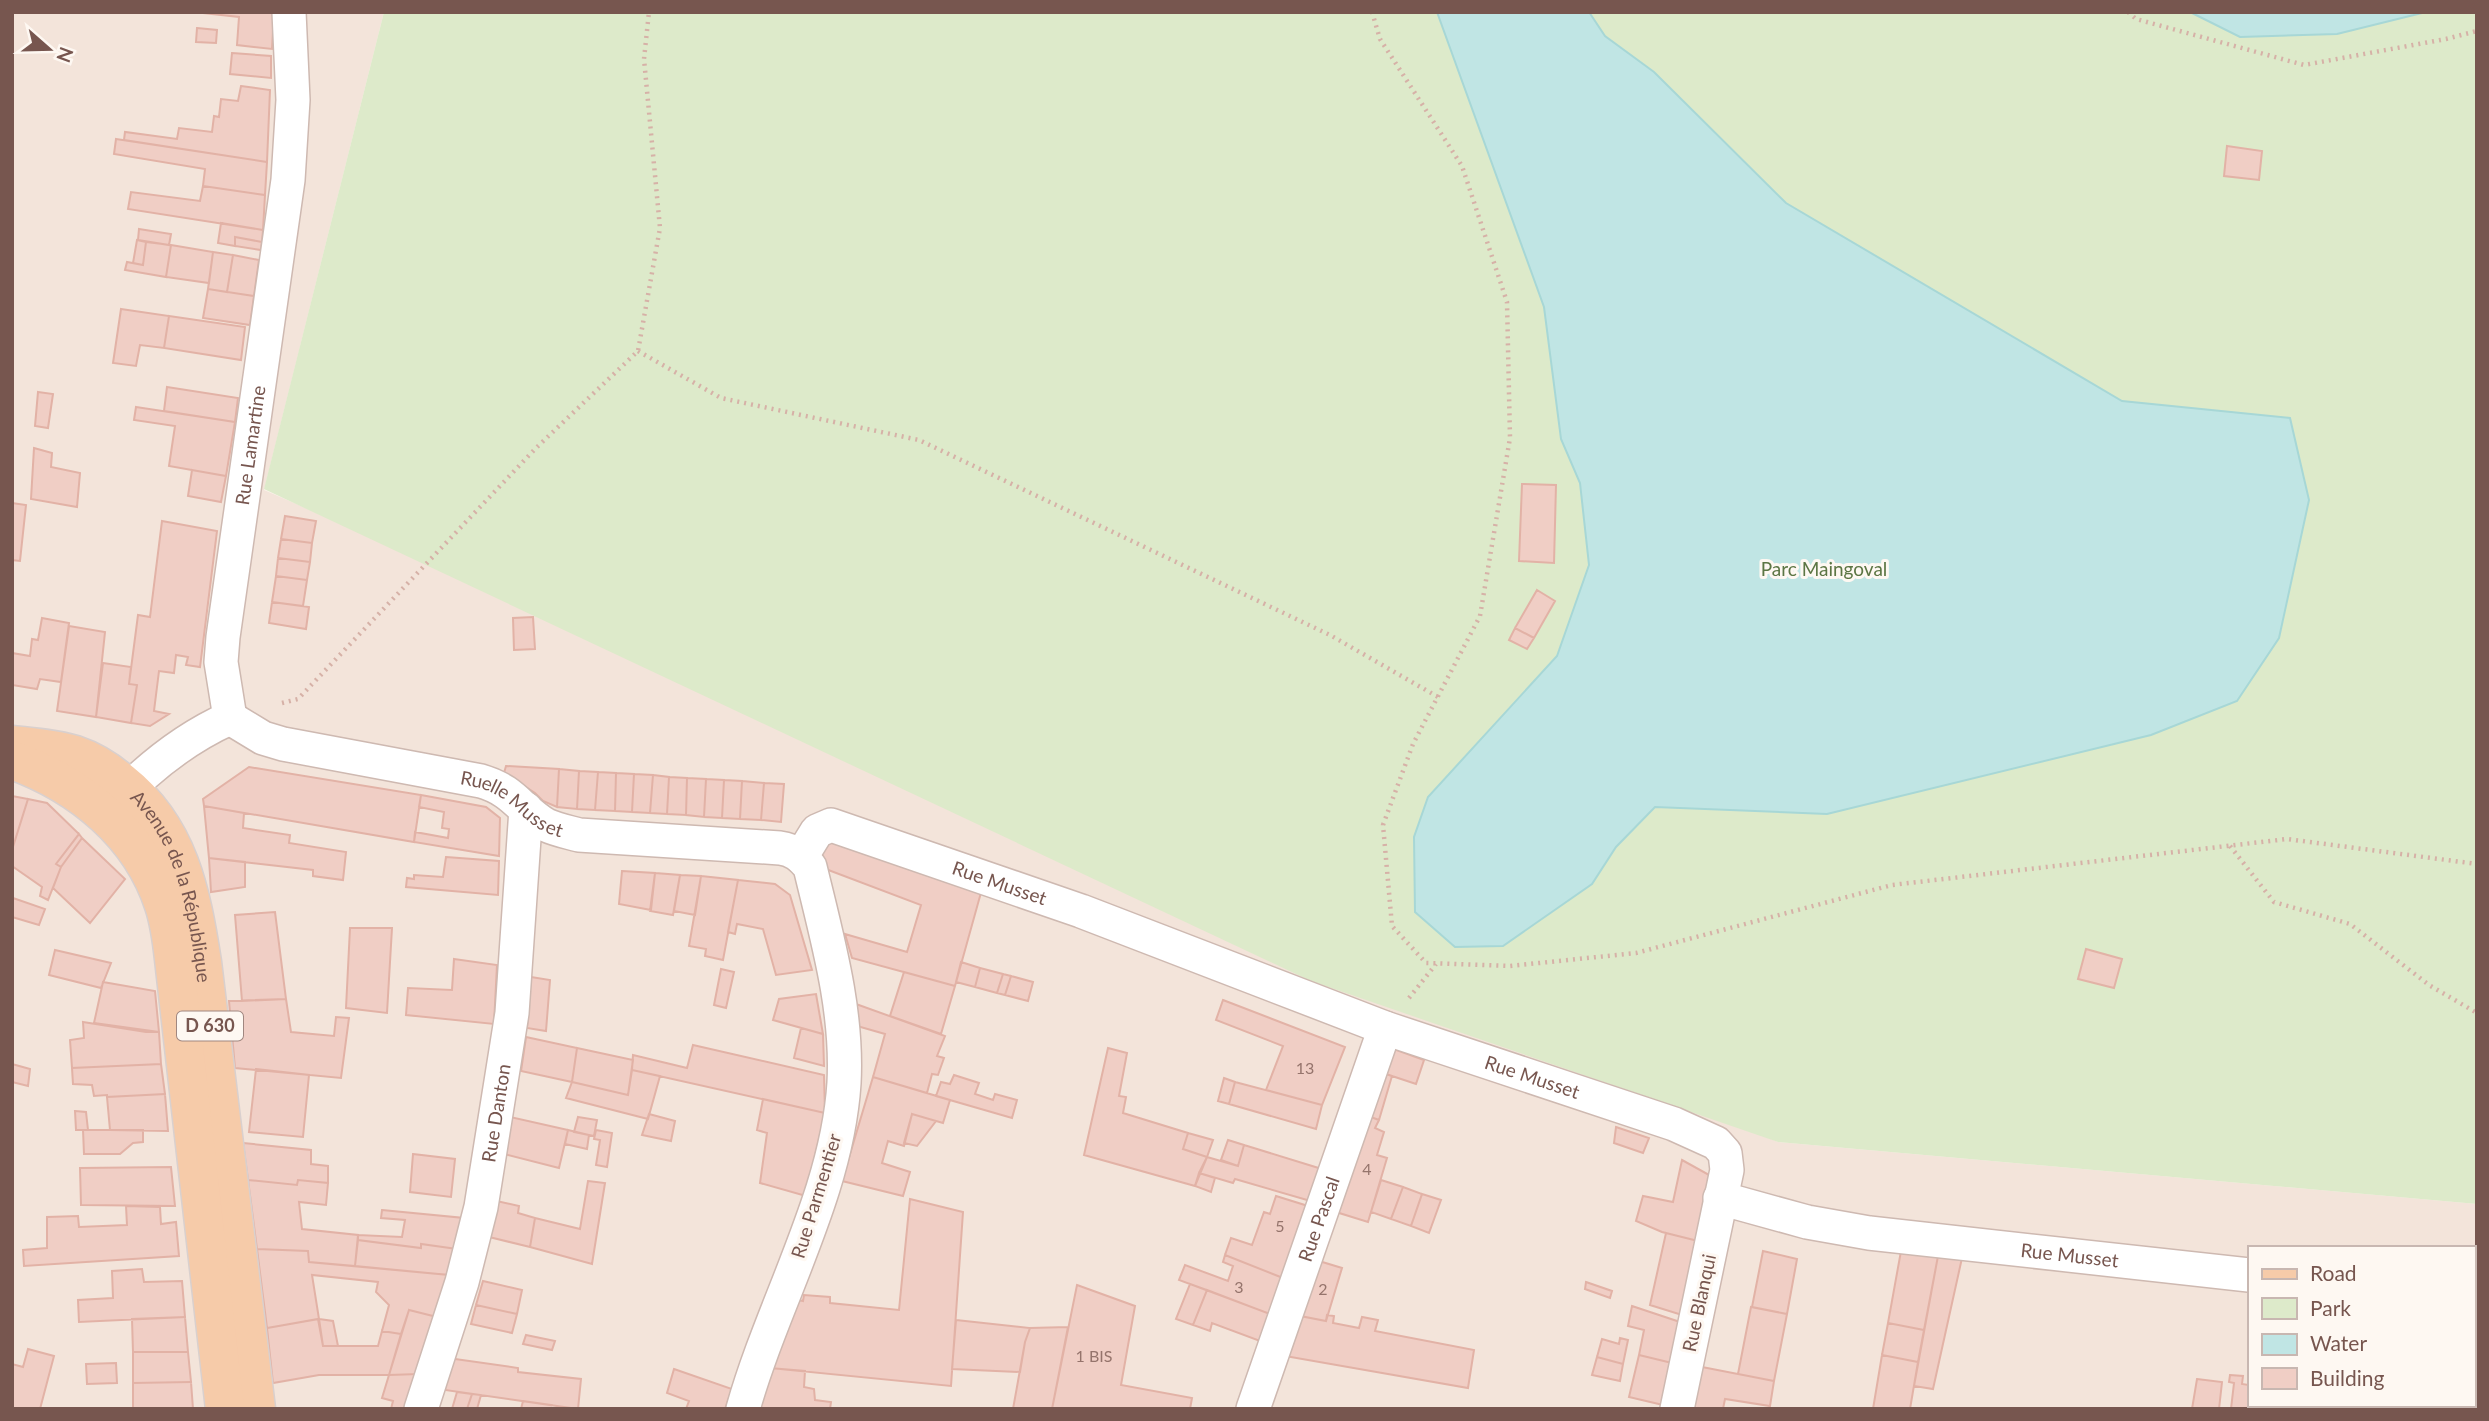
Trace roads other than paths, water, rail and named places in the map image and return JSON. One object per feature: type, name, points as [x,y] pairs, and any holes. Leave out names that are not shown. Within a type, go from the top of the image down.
[{"type":"main road","name":"Avenue de la République","points":[[12,745],[75,755],[94,763],[116,801],[133,845],[146,864],[164,907],[170,932],[225,1409]]},
{"type":"main road","name":"Avenue de la République","points":[[12,760],[69,786],[116,801],[163,826],[183,870],[196,926],[256,1409]]},
{"type":"street","name":"Rue Lamartine","points":[[230,718],[222,662],[223,638],[288,180],[293,100],[289,12]]},
{"type":"street","points":[[116,801],[150,767],[188,739],[230,718]]},
{"type":"street","name":"Ruelle Musset","points":[[230,718],[263,738],[283,744],[498,786],[510,793],[545,824],[560,831],[579,835],[780,848],[791,850],[802,857]]},
{"type":"street","name":"Rue Danton","points":[[421,1409],[462,1283],[481,1207],[512,1013],[526,809]]},
{"type":"street","name":"Rue Musset","points":[[802,857],[817,831],[831,825],[1081,911],[1385,1028],[1674,1125],[1716,1143],[1725,1153],[1727,1170],[1720,1198],[1807,1222],[1870,1233],[2248,1275]]},
{"type":"street","name":"Rue Parmentier","points":[[743,1409],[826,1174],[840,1116],[844,1084],[842,1022],[836,980],[810,867],[802,857]]},
{"type":"street","name":"Rue Pascal","points":[[1253,1409],[1385,1028]]},
{"type":"street","name":"Rue Blanqui","points":[[1677,1409],[1720,1198]]},
{"type":"water","points":[[1437,12],[1589,12],[1605,36],[1654,72],[1786,203],[2122,401],[2290,418],[2309,500],[2279,638],[2237,701],[2151,735],[1827,814],[1655,807],[1616,847],[1592,884],[1503,946],[1455,947],[1415,912],[1414,837],[1428,797],[1557,656],[1589,565],[1580,483],[1561,439],[1544,307]]},
{"type":"water","points":[[2190,12],[2426,12],[2337,34],[2240,37]]},
{"type":"park label","name":"Parc Maingoval","points":[[1824,569]]}]
